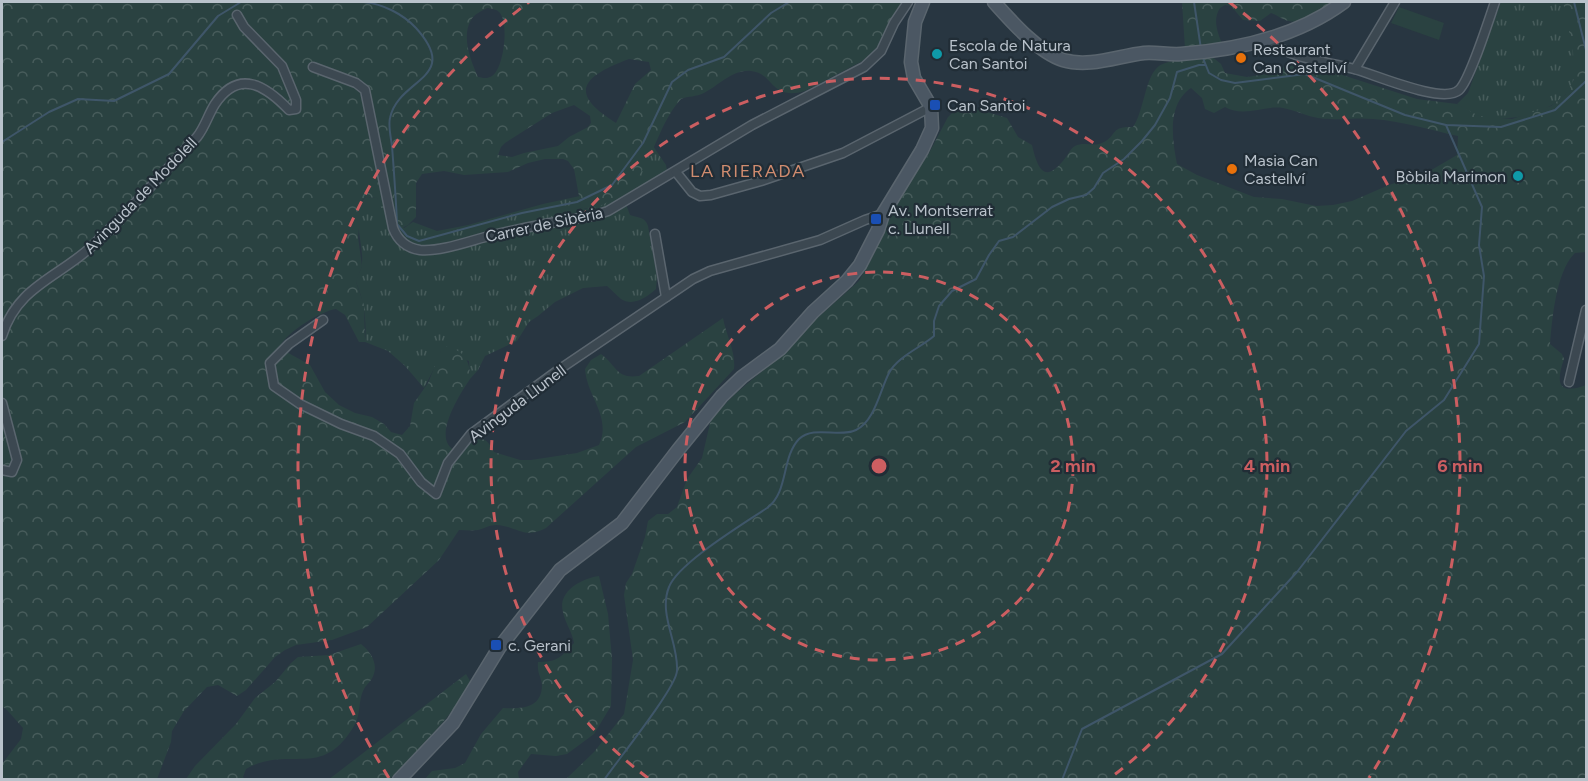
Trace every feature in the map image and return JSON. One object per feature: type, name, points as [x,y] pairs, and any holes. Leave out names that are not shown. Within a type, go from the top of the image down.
[{"type":"street","name":"Carrer de Sibèria","points":[[313,67],[356,83],[365,90],[393,228],[401,242],[414,249],[434,249],[500,233],[602,214],[752,125],[867,65],[881,51],[894,23],[908,2]]},
{"type":"street","points":[[399,780],[453,723],[499,648],[560,570],[622,523],[728,390],[780,349],[860,265],[883,214],[930,132],[933,117],[931,107],[918,85],[911,62],[916,16],[923,2]]},
{"type":"street","points":[[994,2],[1040,46],[1066,60],[1094,61],[1145,53],[1192,53],[1253,43],[1315,19],[1344,2]]},
{"type":"street","points":[[1355,69],[1395,2]]},
{"type":"street","points":[[1253,43],[1269,44],[1289,53],[1355,69],[1422,90],[1444,94],[1455,93],[1468,74],[1495,2]]},
{"type":"street","name":"Avinguda de Modolell","points":[[2,336],[4,328],[21,299],[88,249],[144,195],[197,138],[216,103],[233,86],[244,83],[261,86],[289,110],[296,109],[296,100],[282,66],[242,25],[237,15]]},
{"type":"street","points":[[1280,34],[1277,42],[1280,48]]},
{"type":"street","points":[[1280,34],[1284,47],[1289,53]]},
{"type":"street","points":[[676,172],[687,187],[700,196],[721,192],[843,153],[931,107]]},
{"type":"street","name":"Avinguda Llunell","points":[[323,320],[289,344],[270,363],[274,386],[300,404],[341,424],[374,436],[392,448],[400,454],[421,482],[436,494],[448,463],[471,434],[557,371],[666,297],[710,271],[820,240],[883,214]]},
{"type":"street","points":[[655,234],[666,297]]},
{"type":"street","points":[[1569,382],[1587,310]]},
{"type":"street","points":[[2,403],[16,460],[12,472],[2,470]]},
{"type":"green space","points":[[2,2],[902,2],[874,55],[805,91],[785,92],[779,90],[764,76],[744,71],[732,75],[704,93],[681,99],[668,118],[649,159],[637,178],[619,195],[595,208],[581,207],[574,169],[568,161],[563,159],[545,159],[528,163],[508,172],[464,175],[444,171],[422,174],[416,183],[416,217],[408,225],[398,230],[386,219],[377,198],[366,197],[362,200],[358,237],[362,266],[356,282],[364,305],[365,342],[359,342],[345,315],[336,309],[305,323],[290,334],[281,345],[283,350],[310,365],[325,392],[339,405],[355,413],[372,417],[384,424],[391,432],[402,435],[410,426],[414,403],[428,383],[443,346],[456,350],[467,361],[470,379],[449,416],[446,437],[449,445],[456,451],[481,439],[485,440],[494,452],[520,460],[531,460],[577,453],[599,445],[603,425],[585,369],[591,360],[601,354],[621,374],[639,376],[723,318],[732,350],[734,369],[685,422],[636,447],[546,528],[532,533],[496,525],[478,530],[459,530],[439,560],[367,627],[332,640],[296,645],[285,650],[275,657],[246,690],[237,696],[218,685],[207,687],[184,711],[172,731],[171,742],[157,779],[2,780],[2,764],[21,739],[23,728],[2,706]],"holes":[[[487,8],[500,13],[505,36],[500,64],[489,78],[478,77],[467,41],[468,27],[472,18]],[[629,59],[649,62],[651,70],[635,84],[616,123],[600,112],[586,94],[587,86],[592,79],[613,65]],[[574,105],[590,116],[591,123],[558,146],[512,157],[498,155],[505,143],[552,113]]]},
{"type":"green space","points":[[1182,2],[1332,2],[1306,19],[1295,22],[1271,13],[1260,21],[1243,20],[1231,6],[1225,5],[1220,8],[1216,17],[1223,46],[1185,49]]},
{"type":"green space","points":[[1501,2],[1563,2],[1572,40],[1575,62],[1574,79],[1569,90],[1560,100],[1535,113],[1507,118],[1482,117],[1457,104],[1468,93]]},
{"type":"green space","points":[[1563,2],[1586,2],[1586,252],[1575,253],[1563,271],[1556,296],[1550,344],[1562,354],[1564,359],[1560,374],[1561,385],[1569,389],[1586,385],[1586,779],[565,780],[594,752],[624,714],[633,660],[624,595],[626,583],[632,574],[645,537],[648,521],[657,514],[668,514],[677,507],[687,479],[702,458],[711,419],[735,394],[783,354],[804,330],[859,281],[874,254],[898,198],[928,155],[948,117],[955,110],[966,106],[1007,118],[1018,137],[1032,145],[1040,168],[1048,172],[1059,165],[1075,146],[1102,143],[1120,128],[1133,127],[1154,71],[1169,62],[1210,55],[1221,64],[1225,73],[1247,77],[1273,73],[1288,65],[1299,65],[1330,71],[1417,99],[1457,104],[1479,116],[1512,119],[1551,106],[1565,95],[1574,80],[1573,51]],"holes":[[[1191,88],[1202,98],[1205,109],[1214,113],[1225,107],[1240,111],[1283,108],[1318,118],[1373,119],[1416,126],[1458,136],[1457,155],[1428,172],[1352,201],[1333,205],[1316,206],[1282,199],[1254,197],[1197,175],[1177,164],[1173,123],[1178,103]]]},
{"type":"green space","points":[[1399,7],[1444,23],[1439,40],[1391,23]]},
{"type":"green space","points":[[653,146],[666,165],[667,171],[624,199],[630,215],[643,219],[648,226],[657,277],[656,289],[648,295],[630,302],[621,299],[607,286],[583,288],[555,302],[529,322],[517,341],[485,356],[470,379],[469,361],[441,351],[424,388],[388,351],[365,342],[364,311],[356,282],[362,263],[359,210],[366,197],[377,198],[404,228],[413,222],[437,231],[580,196],[581,207],[586,209],[610,198],[627,186]]},
{"type":"green space","points":[[599,576],[608,614],[612,659],[611,706],[594,734],[567,754],[556,756],[531,754],[518,772],[519,779],[425,779],[432,771],[455,768],[465,763],[481,734],[503,708],[529,706],[538,699],[542,685],[538,662],[559,658],[574,643],[563,612],[564,598],[579,583]]},
{"type":"green space","points":[[361,644],[373,660],[375,670],[363,691],[354,726],[342,743],[330,752],[317,757],[262,762],[246,769],[243,777],[245,779],[186,779],[195,766],[236,724],[255,698],[275,682],[298,657],[329,655]]},
{"type":"green space","points":[[466,674],[470,681],[465,693],[434,732],[390,779],[328,780]]},
{"type":"waterway","points":[[2,142],[49,112],[78,99],[114,101],[169,74],[218,16],[241,2]]},
{"type":"waterway","points":[[364,2],[385,7],[411,23],[428,45],[432,58],[430,68],[423,77],[395,105],[389,121],[397,224],[407,236],[419,241],[522,213],[577,202],[612,185],[643,143],[672,82],[688,70],[724,57],[771,13],[789,2]]},
{"type":"waterway","points":[[1194,2],[1201,49]]},
{"type":"waterway","points":[[1574,2],[1586,50]]},
{"type":"waterway","points":[[1203,58],[1209,73],[1221,80],[1235,83],[1305,74],[1405,115],[1446,125],[1501,127],[1555,110],[1586,81],[1586,76]]},
{"type":"waterway","points":[[604,780],[657,708],[674,680],[677,661],[667,618],[666,597],[675,577],[698,555],[774,501],[779,493],[789,456],[799,439],[812,433],[842,433],[863,426],[893,367],[903,357],[934,336],[934,321],[939,306],[952,291],[976,279],[999,241],[1013,237],[1052,207],[1069,199],[1086,195],[1094,188],[1103,173],[1124,159],[1155,125],[1170,98],[1177,72],[1205,65]]},
{"type":"waterway","points":[[1062,780],[1082,729],[1222,654],[1297,572],[1406,431],[1444,400],[1479,344],[1484,276],[1479,245],[1482,207],[1446,125]]},
{"type":"place","name":"Escola de Natura Can Santoi","points":[[937,54]]},
{"type":"place","name":"Restaurant Can Castellví","points":[[1241,58]]},
{"type":"place","name":"Can Santoi","points":[[935,105]]},
{"type":"place","name":"Masia Can Castellví","points":[[1232,169]]},
{"type":"place","name":"Bòbila Marimon","points":[[1518,176]]},
{"type":"place","name":"Av. Montserrat c. Llunell","points":[[876,219]]},
{"type":"place","name":"c. Gerani","points":[[496,645]]},
{"type":"district","name":"LA RIERADA","points":[[748,171]]}]
